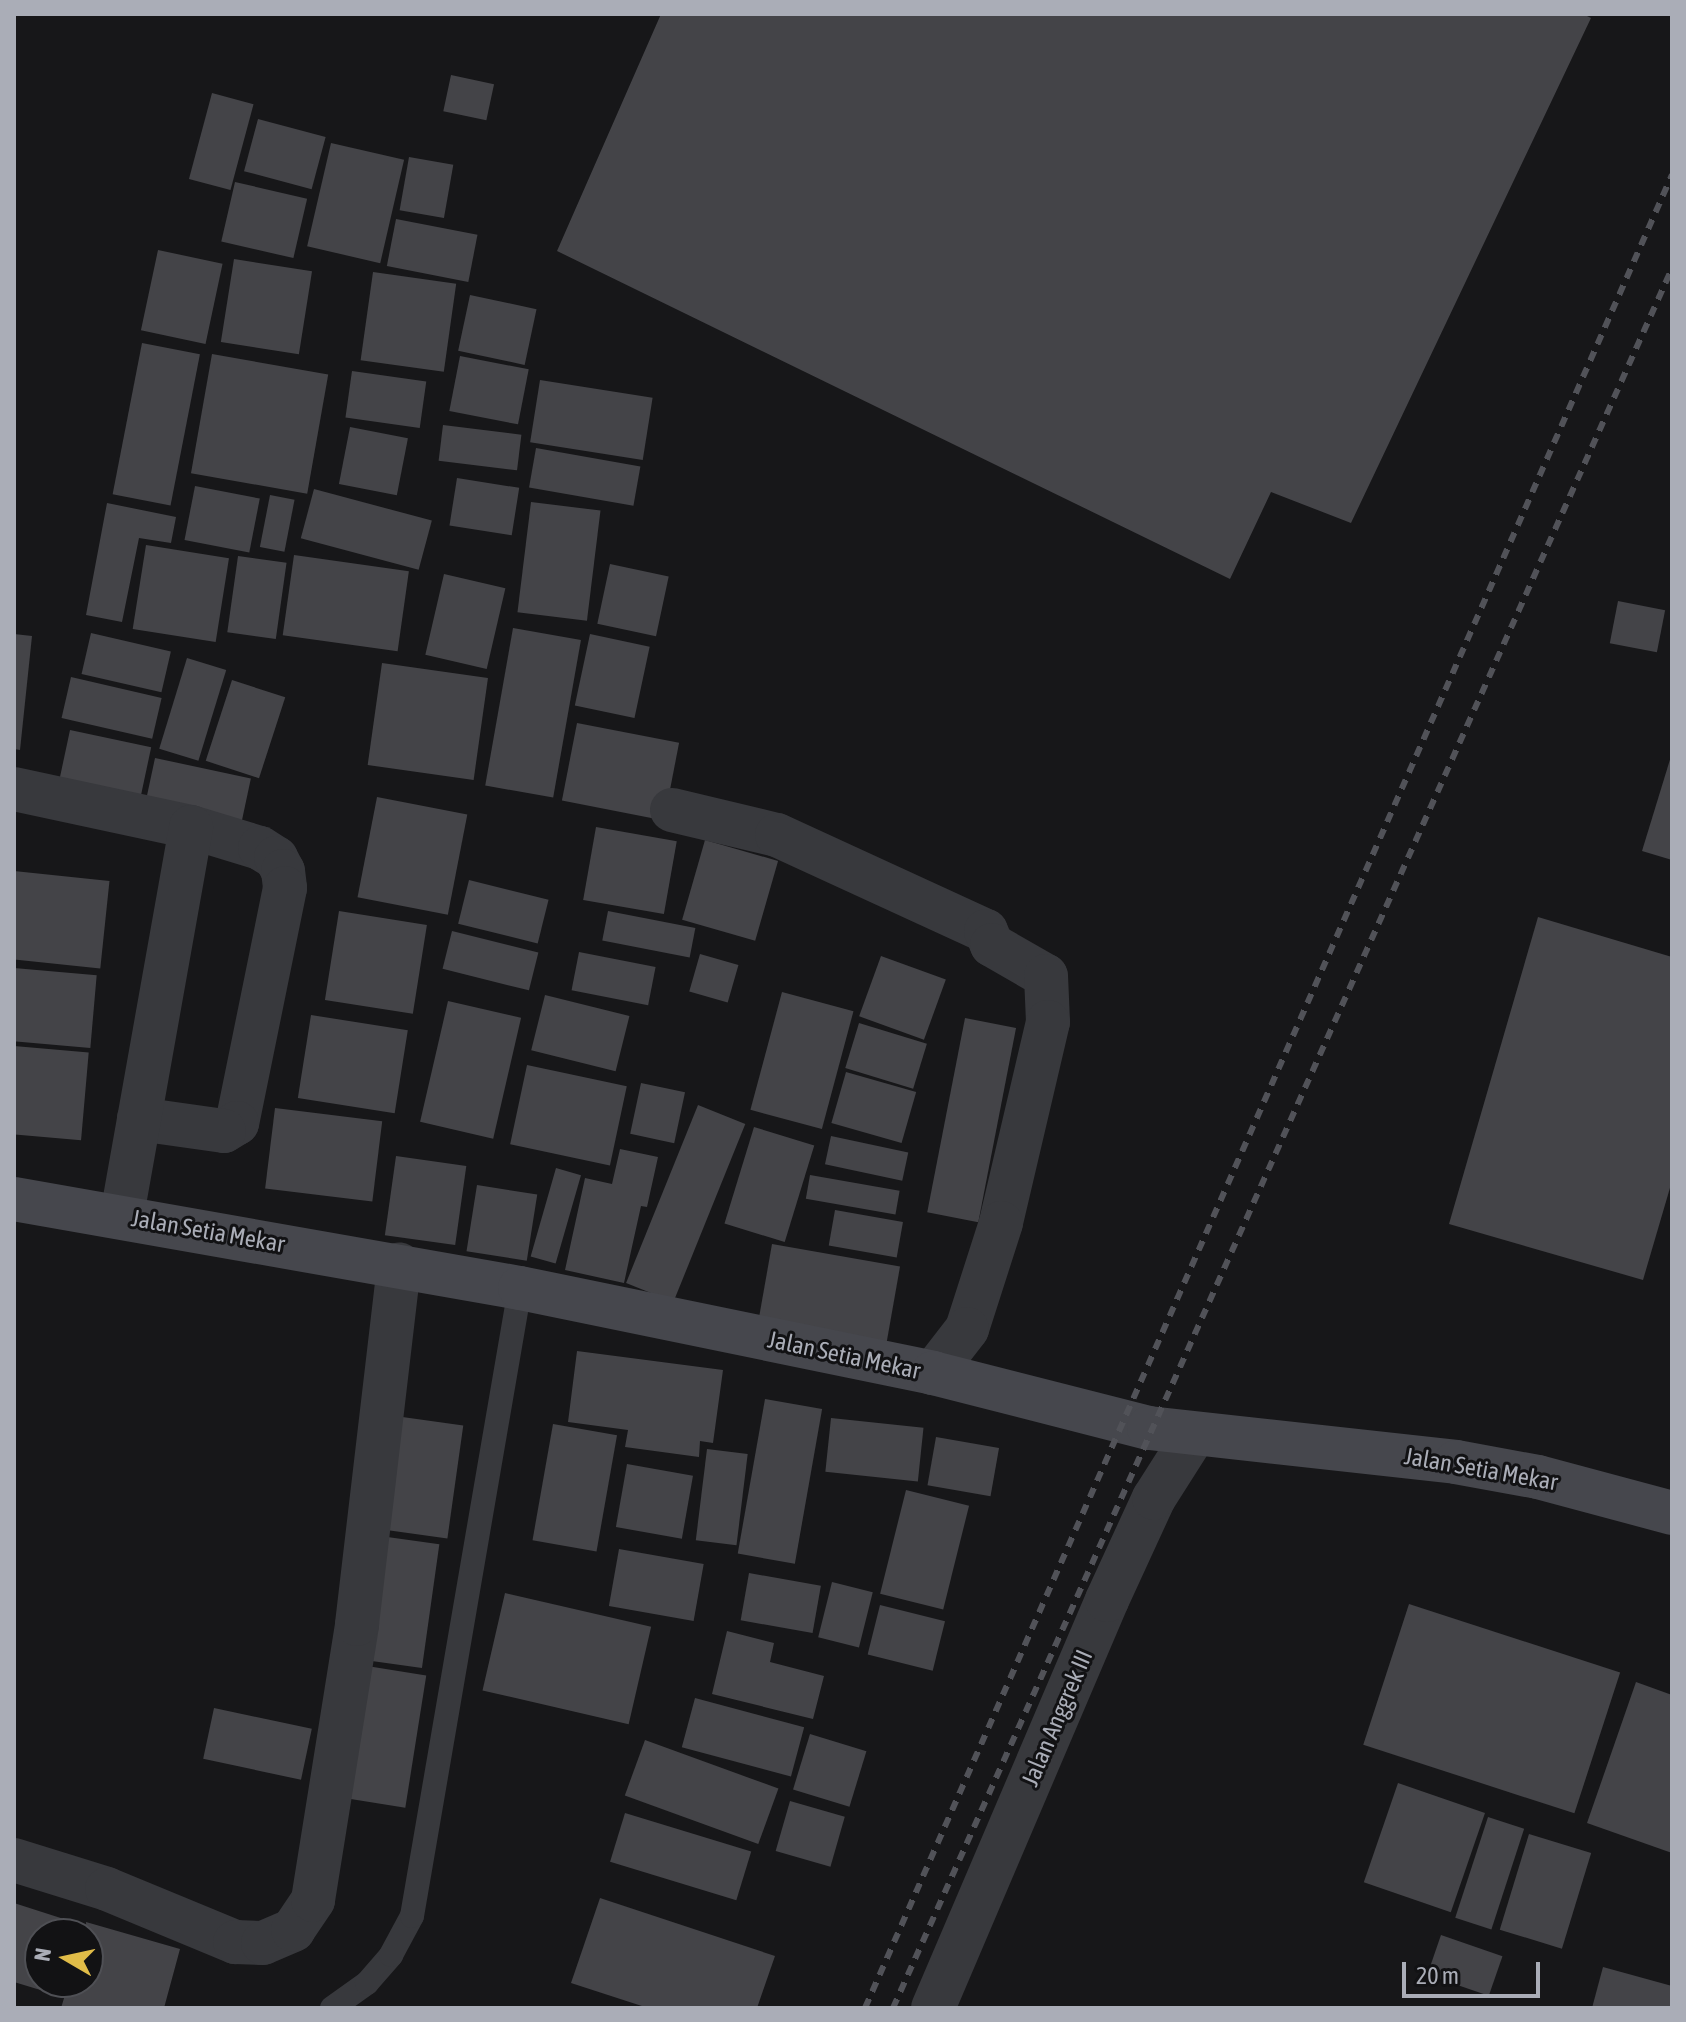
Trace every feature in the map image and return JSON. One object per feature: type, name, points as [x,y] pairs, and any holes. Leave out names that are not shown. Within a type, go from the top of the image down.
[{"type":"street","points":[[14,789],[191,827],[276,858],[285,888],[237,1123],[224,1131],[139,1119]]},
{"type":"street","points":[[672,810],[777,835],[986,931],[992,945],[1046,976],[1048,1022],[1001,1223],[967,1329],[933,1373]]},
{"type":"street","points":[[122,1215],[191,827]]},
{"type":"street","name":"Jalan Setia Mekar","points":[[14,1199],[122,1215],[520,1288],[933,1373],[1124,1423],[1194,1435],[1456,1462],[1538,1477],[1672,1513]]},
{"type":"street","points":[[14,1860],[107,1889],[235,1942],[263,1943],[293,1930],[313,1900],[357,1624],[399,1264]]},
{"type":"street","name":"Jalan Anggrek III","points":[[933,2008],[1113,1587],[1154,1498],[1194,1435]]},
{"type":"lane","points":[[332,2008],[375,1974],[412,1916],[520,1288]]},
{"type":"building","points":[[661,14],[1583,14],[1591,18],[1351,523],[1271,492],[1230,579],[557,251]]},
{"type":"building","points":[[451,75],[494,84],[486,120],[443,111]]},
{"type":"building","points":[[212,93],[254,104],[230,190],[189,179]]},
{"type":"building","points":[[258,119],[326,137],[312,189],[244,171]]},
{"type":"building","points":[[331,143],[404,160],[380,263],[307,246]]},
{"type":"building","points":[[409,157],[453,165],[444,218],[400,210]]},
{"type":"building","points":[[235,182],[307,199],[293,258],[221,241]]},
{"type":"building","points":[[396,219],[477,235],[468,282],[387,266]]},
{"type":"building","points":[[158,250],[223,264],[206,344],[141,330]]},
{"type":"building","points":[[234,259],[312,271],[299,354],[221,342]]},
{"type":"building","points":[[373,272],[456,284],[444,372],[361,360]]},
{"type":"building","points":[[470,295],[537,309],[525,365],[458,351]]},
{"type":"building","points":[[142,343],[200,354],[171,505],[113,494]]},
{"type":"building","points":[[212,354],[328,374],[307,494],[191,473]]},
{"type":"building","points":[[460,356],[529,369],[518,424],[449,411]]},
{"type":"building","points":[[352,371],[426,381],[420,428],[345,418]]},
{"type":"building","points":[[540,380],[653,398],[643,460],[530,442]]},
{"type":"building","points":[[443,425],[521,435],[517,470],[439,461]]},
{"type":"building","points":[[350,427],[408,438],[397,495],[339,484]]},
{"type":"building","points":[[536,448],[640,466],[633,506],[529,487]]},
{"type":"building","points":[[457,478],[519,488],[512,535],[449,525]]},
{"type":"building","points":[[195,486],[260,499],[249,553],[185,540]]},
{"type":"building","points":[[314,489],[432,521],[419,570],[301,538]]},
{"type":"building","points":[[270,495],[295,500],[284,552],[260,547]]},
{"type":"building","points":[[531,502],[600,511],[587,621],[517,612]]},
{"type":"building","points":[[107,503],[176,517],[171,543],[139,538],[122,622],[86,615]]},
{"type":"building","points":[[146,545],[229,558],[216,642],[133,629]]},
{"type":"building","points":[[294,555],[409,571],[398,651],[283,635]]},
{"type":"building","points":[[238,556],[287,563],[276,639],[227,632]]},
{"type":"building","points":[[610,564],[669,576],[656,636],[597,624]]},
{"type":"building","points":[[444,574],[505,588],[487,669],[425,655]]},
{"type":"building","points":[[1618,601],[1665,610],[1657,652],[1610,643]]},
{"type":"building","points":[[513,628],[581,640],[553,798],[485,786]]},
{"type":"building","points":[[91,633],[171,651],[161,692],[82,674]]},
{"type":"building","points":[[14,634],[32,636],[20,750],[14,749]]},
{"type":"building","points":[[590,634],[650,647],[634,718],[575,705]]},
{"type":"building","points":[[187,658],[226,670],[198,761],[159,749]]},
{"type":"building","points":[[382,663],[488,678],[474,780],[368,765]]},
{"type":"building","points":[[71,677],[162,698],[152,739],[62,718]]},
{"type":"building","points":[[232,680],[285,697],[259,778],[206,761]]},
{"type":"building","points":[[577,723],[679,743],[664,820],[562,801]]},
{"type":"building","points":[[70,730],[151,747],[140,801],[59,784]]},
{"type":"building","points":[[1672,753],[1672,860],[1642,851]]},
{"type":"building","points":[[155,758],[251,778],[239,832],[144,812]]},
{"type":"building","points":[[377,797],[467,815],[448,915],[358,897]]},
{"type":"building","points":[[596,827],[677,841],[664,914],[583,900]]},
{"type":"building","points":[[705,840],[778,861],[755,941],[682,920]]},
{"type":"building","points":[[14,871],[109,881],[100,969],[14,959]]},
{"type":"building","points":[[469,880],[549,900],[538,944],[458,924]]},
{"type":"building","points":[[339,911],[427,925],[413,1014],[325,1000]]},
{"type":"building","points":[[608,911],[695,928],[690,957],[602,940]]},
{"type":"building","points":[[1538,917],[1672,957],[1672,1181],[1643,1280],[1449,1224]]},
{"type":"building","points":[[452,931],[538,953],[529,990],[443,969]]},
{"type":"building","points":[[579,952],[656,967],[648,1005],[572,990]]},
{"type":"building","points":[[700,954],[738,965],[728,1003],[689,991]]},
{"type":"building","points":[[881,956],[946,980],[924,1040],[859,1016]]},
{"type":"building","points":[[14,968],[97,975],[90,1048],[14,1041]]},
{"type":"building","points":[[782,992],[853,1011],[822,1129],[750,1110]]},
{"type":"building","points":[[545,995],[629,1016],[616,1071],[531,1050]]},
{"type":"building","points":[[448,1001],[521,1018],[493,1139],[420,1122]]},
{"type":"building","points":[[311,1015],[408,1030],[395,1113],[298,1098]]},
{"type":"building","points":[[965,1018],[1016,1028],[978,1222],[927,1212]]},
{"type":"building","points":[[859,1023],[927,1044],[913,1089],[845,1068]]},
{"type":"building","points":[[14,1046],[89,1053],[81,1140],[14,1134]]},
{"type":"building","points":[[527,1065],[627,1086],[610,1165],[510,1144]]},
{"type":"building","points":[[846,1072],[916,1092],[902,1143],[831,1123]]},
{"type":"building","points":[[641,1083],[685,1092],[674,1143],[630,1134]]},
{"type":"building","points":[[698,1105],[745,1124],[673,1302],[626,1283]]},
{"type":"building","points":[[275,1108],[382,1121],[372,1202],[265,1188]]},
{"type":"building","points":[[754,1127],[814,1145],[785,1242],[724,1224]]},
{"type":"building","points":[[831,1136],[908,1152],[902,1181],[825,1164]]},
{"type":"building","points":[[620,1149],[658,1157],[647,1207],[641,1206],[624,1283],[565,1270],[585,1178],[612,1184]]},
{"type":"building","points":[[396,1156],[466,1166],[455,1245],[385,1235]]},
{"type":"building","points":[[556,1168],[581,1175],[556,1264],[531,1256]]},
{"type":"building","points":[[810,1175],[900,1191],[895,1214],[806,1199]]},
{"type":"building","points":[[477,1185],[537,1195],[527,1261],[467,1251]]},
{"type":"building","points":[[835,1210],[903,1222],[897,1257],[829,1245]]},
{"type":"building","points":[[772,1244],[900,1267],[886,1345],[758,1323]]},
{"type":"building","points":[[577,1351],[723,1370],[713,1443],[700,1441],[699,1457],[625,1447],[628,1430],[568,1422]]},
{"type":"building","points":[[765,1399],[822,1409],[795,1564],[738,1554]]},
{"type":"building","points":[[388,1415],[463,1426],[447,1538],[372,1528]]},
{"type":"building","points":[[831,1418],[923,1428],[918,1481],[825,1472]]},
{"type":"building","points":[[553,1424],[617,1435],[597,1551],[533,1540]]},
{"type":"building","points":[[936,1437],[999,1448],[991,1496],[927,1485]]},
{"type":"building","points":[[707,1449],[748,1454],[736,1545],[696,1540]]},
{"type":"building","points":[[627,1464],[693,1476],[682,1539],[616,1527]]},
{"type":"building","points":[[906,1490],[969,1506],[943,1610],[880,1594]]},
{"type":"building","points":[[373,1535],[439,1544],[422,1668],[356,1659]]},
{"type":"building","points":[[619,1549],[704,1564],[694,1621],[609,1606]]},
{"type":"building","points":[[749,1573],[821,1586],[813,1633],[741,1620]]},
{"type":"building","points":[[832,1582],[873,1592],[859,1647],[818,1637]]},
{"type":"building","points":[[505,1593],[651,1627],[629,1724],[483,1690]]},
{"type":"building","points":[[1409,1604],[1620,1673],[1574,1813],[1363,1745]]},
{"type":"building","points":[[880,1605],[945,1621],[933,1671],[868,1654]]},
{"type":"building","points":[[727,1631],[774,1643],[770,1662],[824,1676],[813,1719],[712,1694]]},
{"type":"building","points":[[367,1666],[426,1675],[405,1808],[346,1798]]},
{"type":"building","points":[[1636,1682],[1672,1695],[1672,1853],[1587,1823]]},
{"type":"building","points":[[695,1698],[804,1727],[791,1777],[682,1747]]},
{"type":"building","points":[[214,1708],[312,1729],[301,1780],[203,1759]]},
{"type":"building","points":[[810,1734],[866,1751],[849,1807],[793,1789]]},
{"type":"building","points":[[645,1740],[778,1789],[758,1844],[625,1795]]},
{"type":"building","points":[[1398,1783],[1485,1813],[1451,1912],[1364,1882]]},
{"type":"building","points":[[790,1801],[845,1817],[830,1867],[776,1851]]},
{"type":"building","points":[[625,1813],[751,1852],[736,1900],[610,1862]]},
{"type":"building","points":[[1488,1817],[1524,1829],[1491,1930],[1455,1918]]},
{"type":"building","points":[[1529,1834],[1591,1853],[1562,1949],[1500,1930]]},
{"type":"building","points":[[600,1898],[775,1956],[757,2008],[648,2008],[571,1983]]},
{"type":"building","points":[[14,1903],[61,1918],[24,1918],[24,1985],[14,1982]]},
{"type":"building","points":[[104,1927],[180,1949],[164,2008],[61,2008],[64,1998],[104,1998]]},
{"type":"building","points":[[1441,1935],[1502,1956],[1489,1996],[1427,1975]]},
{"type":"building","points":[[1603,1967],[1672,1986],[1672,2008],[1592,2008]]},
{"type":"railway","points":[[865,2008],[1672,175]]},
{"type":"railway","points":[[893,2008],[1672,268]]}]
